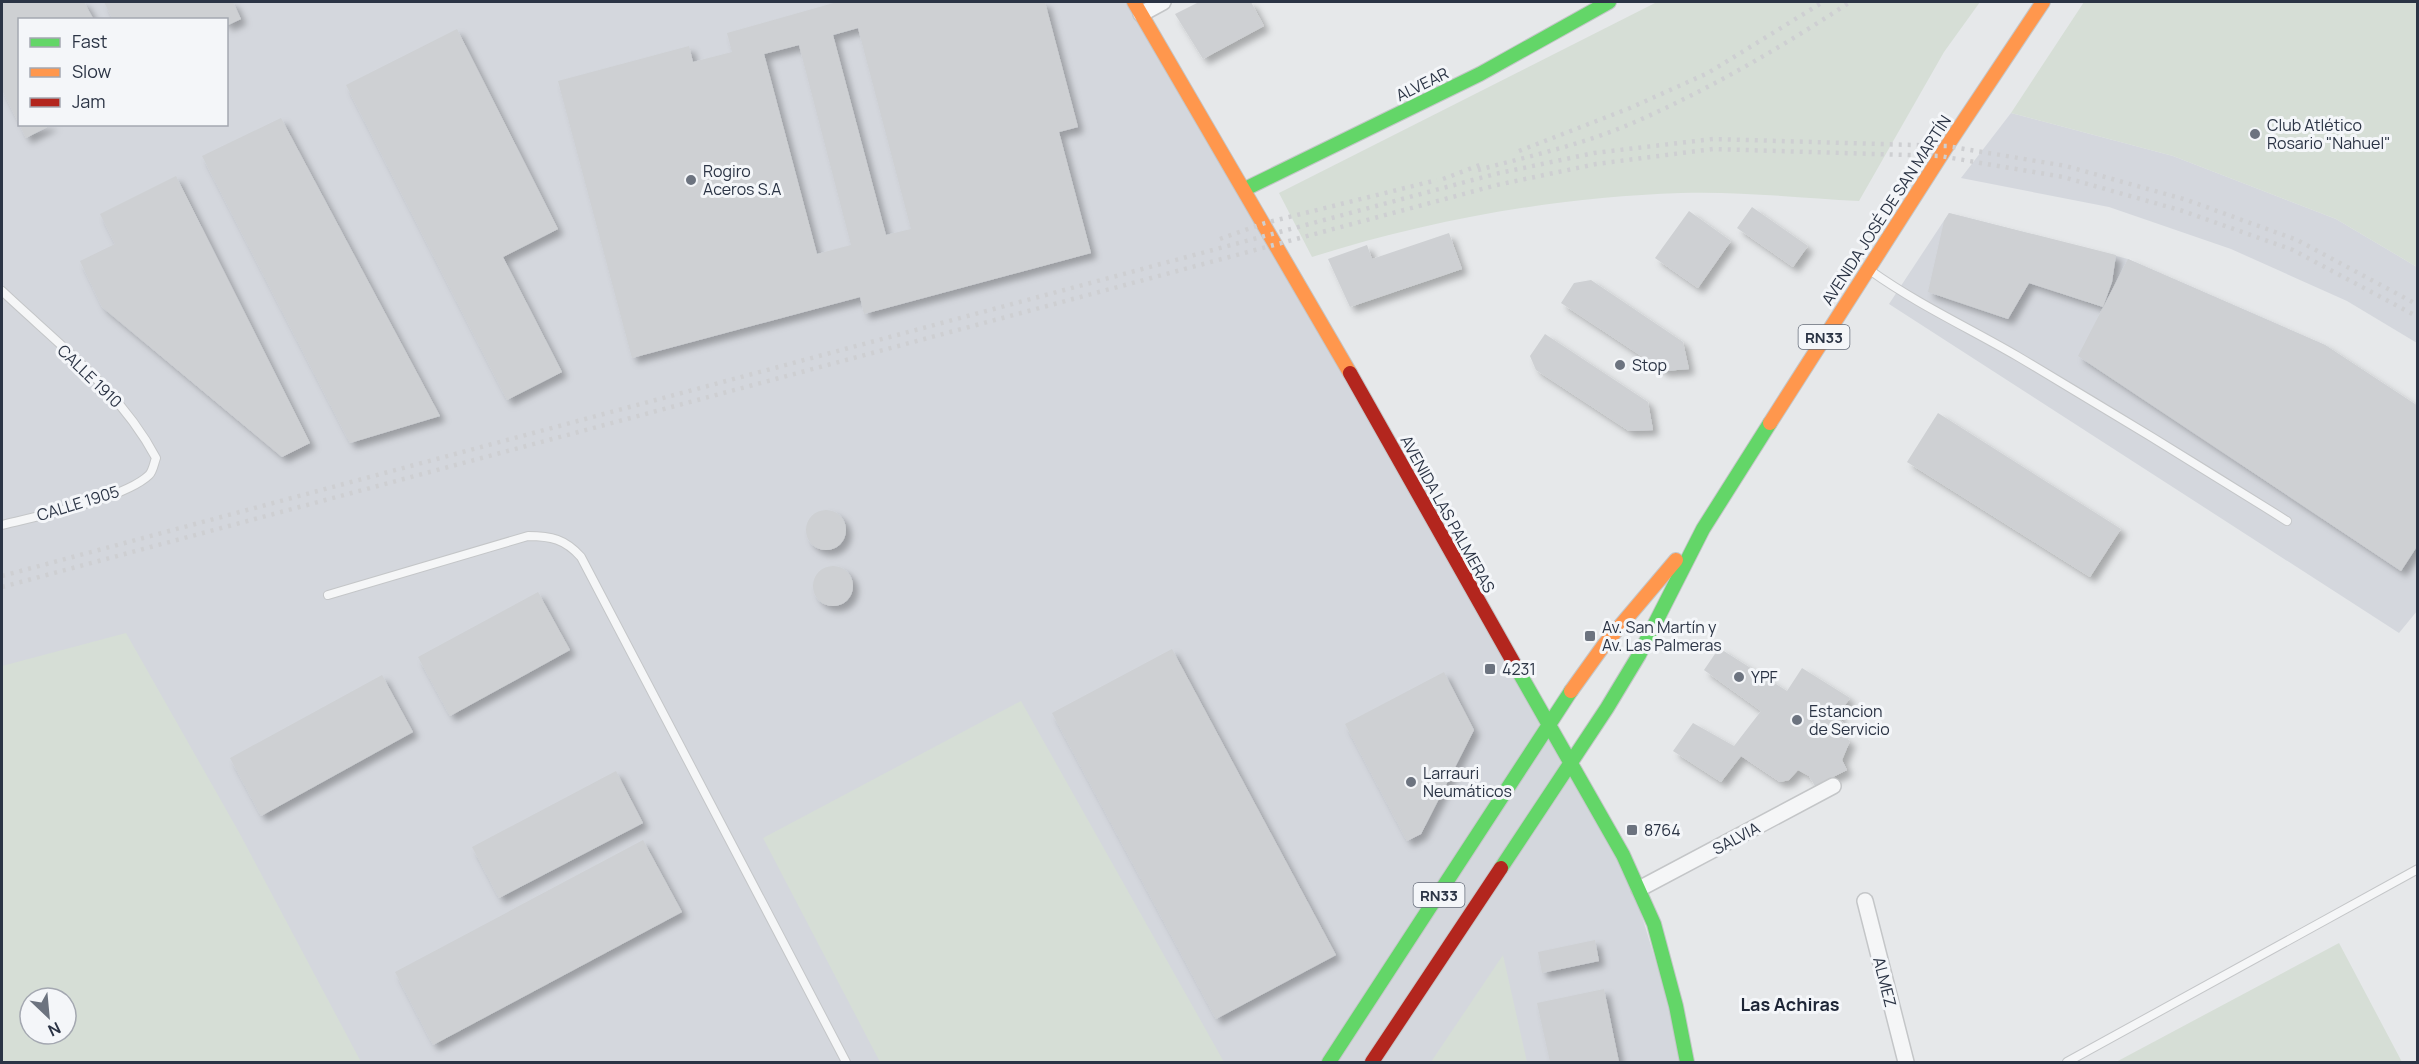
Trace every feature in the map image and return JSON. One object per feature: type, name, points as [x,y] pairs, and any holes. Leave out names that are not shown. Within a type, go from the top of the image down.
[{"type":"main road","name":"ALVEAR","points":[[1245,189],[1480,74],[1610,2]]},
{"type":"main road","name":"AVENIDA JOSÉ DE SAN MARTÍN","points":[[1570,761],[1639,655],[1703,529],[1868,269],[2043,2]]},
{"type":"main road","name":"AVENIDA LAS PALMERAS","points":[[1138,8],[1245,189],[1549,727],[1615,839],[1654,924],[1676,1006],[1687,1062]]},
{"type":"main road","name":"AVENIDA JOSÉ DE SAN MARTÍN","points":[[1549,727],[1604,645],[1703,529]]},
{"type":"main road","name":"RN33","points":[[1329,1062],[1549,727]]},
{"type":"main road","name":"RN33","points":[[1372,1062],[1570,761]]},
{"type":"street","points":[[1138,8],[1163,2]]},
{"type":"street","name":"SALVIA","points":[[1639,889],[1833,786]]},
{"type":"street","name":"ALMEZ","points":[[1865,901],[1906,1062]]},
{"type":"lane","points":[[1868,269],[1901,292],[2007,350],[2134,425],[2287,521]]},
{"type":"lane","name":"CALLE 1910","points":[[2,291],[116,398],[141,430],[156,458],[151,473]]},
{"type":"lane","name":"CALLE 1905","points":[[2,525],[93,500],[136,484],[151,473]]},
{"type":"lane","points":[[328,595],[528,536],[553,537],[569,544],[580,557],[846,1062]]},
{"type":"lane","points":[[2067,1062],[2418,870]]},
{"type":"shaded area","points":[[2,2],[1134,2],[1623,855],[1687,1062],[2,1062]]},
{"type":"shaded area","points":[[1657,2],[1980,2],[1944,52],[1859,201],[1703,193],[1587,199],[1448,222],[1312,257],[1279,193]]},
{"type":"shaded area","name":"Club Atlético Rosario \"Nahuel\"","points":[[2084,2],[2417,2],[2417,267],[2336,219],[2173,156],[2011,113]]},
{"type":"shaded area","points":[[2011,113],[2173,156],[2336,219],[2417,267],[2417,343],[2347,301],[2231,249],[2109,207],[1961,178]]},
{"type":"shaded area","points":[[1949,213],[2128,259],[2325,345],[2417,406],[2417,611],[2399,633],[1889,304]]},
{"type":"shaded area","points":[[126,633],[240,834],[361,1062],[2,1062],[2,666]]},
{"type":"shaded area","points":[[1021,701],[1224,1062],[880,1062],[763,838]]},
{"type":"shaded area","points":[[2339,943],[2402,1062],[2116,1062]]},
{"type":"shaded area","points":[[1503,955],[1527,1062],[1431,1062]]},
{"type":"building","points":[[2,2],[84,2],[93,18],[18,18],[18,122],[2,90]]},
{"type":"building","points":[[104,2],[233,2],[241,19],[228,25],[228,18],[112,18]]},
{"type":"building","name":"Rogiro Aceros S.A","points":[[837,2],[1045,2],[1078,127],[1059,132],[1091,253],[864,314],[860,297],[632,358],[558,81],[689,46],[693,62],[732,52],[727,33]],"holes":[[[858,28],[911,229],[886,235],[833,35]],[[799,45],[851,245],[817,254],[764,54]]]},
{"type":"building","points":[[1199,2],[1251,2],[1264,26],[1203,59],[1175,14]]},
{"type":"building","points":[[457,29],[558,229],[503,257],[562,372],[507,400],[346,85]]},
{"type":"building","points":[[281,118],[440,416],[350,443],[202,156]]},
{"type":"building","points":[[20,126],[49,126],[26,138]]},
{"type":"building","points":[[176,176],[310,443],[282,457],[102,307],[80,261],[115,244],[100,214]]},
{"type":"building","points":[[1752,207],[1808,246],[1793,267],[1737,228]]},
{"type":"building","points":[[1689,211],[1731,241],[1698,288],[1655,258]]},
{"type":"building","points":[[1949,213],[2116,255],[2112,282],[2103,307],[2029,283],[2008,319],[1928,292],[1944,221]]},
{"type":"building","points":[[1449,233],[1462,269],[1350,307],[1328,259],[1367,245],[1372,259]]},
{"type":"building","points":[[2128,259],[2325,345],[2418,406],[2418,545],[2401,571],[2078,356]]},
{"type":"building","points":[[1591,280],[1683,342],[1689,369],[1664,371],[1561,303],[1574,283]]},
{"type":"building","points":[[1545,334],[1648,402],[1653,430],[1629,431],[1536,370],[1530,356]]},
{"type":"building","points":[[1938,413],[2121,529],[2090,577],[1907,462]]},
{"type":"building","points":[[826,510],[834,511],[840,516],[845,522],[845,538],[840,544],[834,549],[826,550],[818,549],[812,544],[807,538],[806,530],[807,522],[812,516],[818,511]]},
{"type":"building","points":[[833,566],[841,567],[847,572],[852,578],[852,594],[847,600],[841,605],[833,606],[825,605],[819,600],[814,594],[813,586],[814,578],[819,572],[825,567]]},
{"type":"building","points":[[538,592],[570,650],[450,716],[418,657]]},
{"type":"building","name":"Estancion de Servicio","points":[[1719,648],[1787,691],[1802,668],[1850,698],[1837,717],[1844,723],[1837,732],[1850,741],[1842,760],[1847,770],[1815,786],[1809,776],[1798,770],[1789,780],[1780,782],[1741,756],[1721,782],[1673,751],[1693,723],[1734,746],[1761,711],[1704,670]]},
{"type":"building","points":[[1172,649],[1336,955],[1216,1019],[1052,713]]},
{"type":"building","name":"Larrauri Neumáticos","points":[[1444,672],[1474,730],[1421,834],[1407,841],[1345,724]]},
{"type":"building","points":[[382,675],[413,732],[261,816],[230,758]]},
{"type":"building","points":[[616,771],[643,823],[499,898],[472,847]]},
{"type":"building","points":[[643,840],[682,912],[433,1045],[395,972]]},
{"type":"building","points":[[1595,940],[1599,961],[1542,973],[1538,952]]},
{"type":"building","points":[[1604,989],[1619,1062],[1550,1062],[1537,1003]]},
{"type":"railway","points":[[1519,151],[1630,108],[1708,73],[1823,2]]},
{"type":"railway","points":[[1478,170],[1577,143],[1635,122],[1691,96],[1745,66],[1850,2]]},
{"type":"railway","points":[[2,576],[1495,174],[1594,153],[1713,139],[1947,146],[2066,166],[2187,200],[2297,240],[2418,305]]},
{"type":"railway","points":[[2,587],[1497,185],[1596,164],[1713,149],[1940,156],[2063,177],[2183,211],[2293,250],[2418,317]]},
{"type":"railway","points":[[1443,179],[1485,163]]},
{"type":"railway","points":[[1220,239],[1265,223],[1437,180]]},
{"type":"traffic: fast","points":[[1245,189],[1480,74],[1609,2]]},
{"type":"traffic: fast","points":[[1501,868],[1607,708],[1639,655],[1703,529],[1770,423]]},
{"type":"traffic: fast","points":[[1516,667],[1623,855],[1654,924],[1676,1006],[1687,1062]]},
{"type":"traffic: fast","points":[[1329,1062],[1571,691]]},
{"type":"traffic: slow","points":[[1134,2],[1350,373]]},
{"type":"traffic: slow","points":[[1770,423],[1947,146],[2043,2]]},
{"type":"traffic: slow","points":[[1571,691],[1604,645],[1676,560]]},
{"type":"traffic: jam","points":[[1350,373],[1516,667]]},
{"type":"traffic: jam","points":[[1372,1062],[1501,868]]},
{"type":"place","name":"Club Atlético Rosario \"Nahuel\"","points":[[2255,134]]},
{"type":"place","name":"Rogiro Aceros S.A","points":[[691,180]]},
{"type":"place","name":"Stop","points":[[1620,365]]},
{"type":"place","name":"Av. San Martín y Av. Las Palmeras","points":[[1590,636]]},
{"type":"place","name":"4231","points":[[1490,669]]},
{"type":"place","name":"YPF","points":[[1739,677]]},
{"type":"place","name":"Estancion de Servicio","points":[[1797,720]]},
{"type":"place","name":"Larrauri Neumáticos","points":[[1411,782]]},
{"type":"place","name":"8764","points":[[1632,830]]},
{"type":"district","name":"Las Achiras","points":[[1790,1004]]}]
